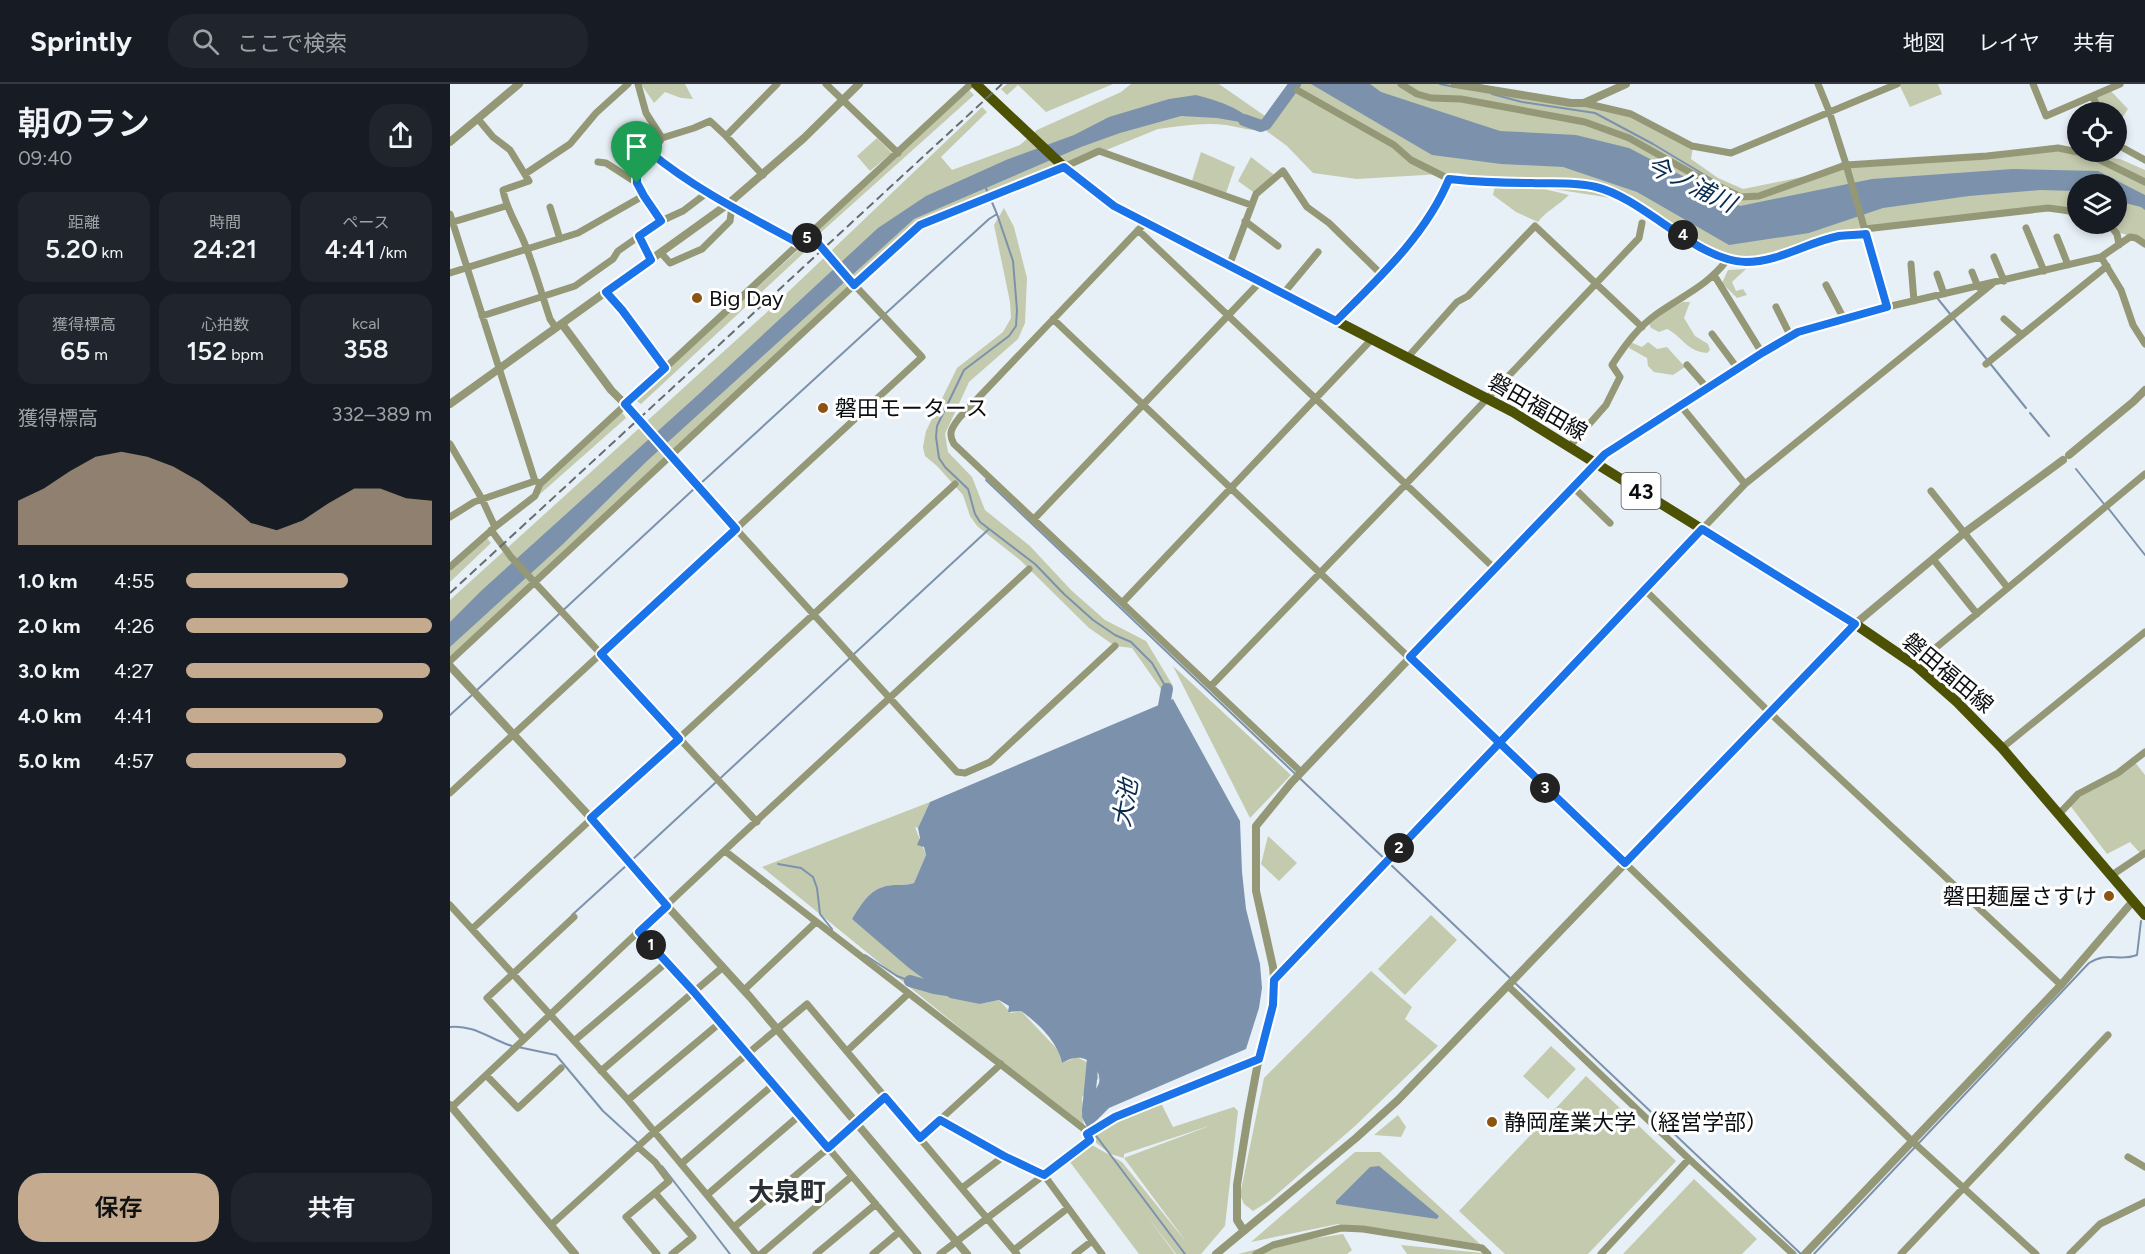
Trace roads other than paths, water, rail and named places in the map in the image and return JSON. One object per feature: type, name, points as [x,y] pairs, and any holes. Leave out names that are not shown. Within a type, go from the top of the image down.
[{"type":"main road","name":"磐田福田線","points":[[976,84],[1063,166],[1142,227],[1229,266],[1486,398],[1855,624],[1915,665],[1958,702],[2002,748],[2144,911]]},
{"type":"street","points":[[450,141],[519,84]]},
{"type":"street","points":[[525,174],[570,144],[596,113],[628,84]]},
{"type":"street","points":[[638,84],[646,113],[662,138]]},
{"type":"street","points":[[726,136],[777,84]]},
{"type":"street","points":[[826,84],[898,153]]},
{"type":"street","points":[[450,404],[730,205],[859,84]]},
{"type":"street","points":[[450,517],[482,499],[538,482],[800,244],[971,84]]},
{"type":"street","points":[[1401,84],[1417,94],[1431,98],[1461,99],[1585,122],[1629,138],[1693,174],[1742,197],[1759,196],[1847,169],[2058,148],[2088,154],[2145,182]]},
{"type":"street","points":[[1455,84],[1571,103],[1584,103],[1631,114],[1692,146],[1731,153],[1897,84]]},
{"type":"street","points":[[1584,103],[1604,88],[1626,84]]},
{"type":"street","points":[[1818,84],[1847,169],[1887,307]]},
{"type":"street","points":[[2033,84],[2046,116],[2120,84]]},
{"type":"street","points":[[1297,90],[1394,145],[1411,160],[1449,179],[1596,187],[1616,195],[1708,251],[1727,260],[1748,262],[1769,259],[1865,230],[2048,208],[2067,211]]},
{"type":"street","points":[[2093,97],[2095,102]]},
{"type":"street","points":[[478,118],[493,137],[510,150],[529,181],[502,190],[527,248],[550,319],[559,326],[611,390],[957,772],[965,773],[990,762],[1115,646]]},
{"type":"street","points":[[661,221],[637,183],[637,176],[662,138],[710,121],[763,175]]},
{"type":"street","points":[[2127,150],[2144,158]]},
{"type":"street","points":[[450,661],[853,284],[920,225],[1099,151],[1251,205]]},
{"type":"street","points":[[651,153],[673,171],[800,244]]},
{"type":"street","points":[[597,162],[606,163],[637,183]]},
{"type":"street","points":[[1229,266],[1256,194],[1283,171],[1307,207],[1329,223],[1381,274]]},
{"type":"street","points":[[1336,321],[1424,226],[1439,203],[1449,179]]},
{"type":"street","points":[[482,316],[575,286],[613,259],[618,251],[639,236],[661,221],[683,211],[708,192]]},
{"type":"street","points":[[450,273],[578,233],[644,196]]},
{"type":"street","points":[[661,253],[670,263],[702,249],[730,221],[730,205]]},
{"type":"street","points":[[451,223],[507,206]]},
{"type":"street","points":[[550,207],[560,239]]},
{"type":"street","points":[[450,214],[499,370],[538,482],[535,496],[493,528],[450,567]]},
{"type":"street","points":[[1245,221],[1278,246]]},
{"type":"street","points":[[1211,686],[1406,485],[1639,237],[1642,224]]},
{"type":"street","points":[[1407,358],[1457,302],[1468,296],[1535,226],[1641,327]]},
{"type":"street","points":[[1301,772],[954,444],[950,437],[951,432],[960,417],[1142,227],[1227,315],[1494,568]]},
{"type":"street","points":[[2026,228],[2044,271]]},
{"type":"street","points":[[450,793],[922,357],[832,261],[810,234]]},
{"type":"street","points":[[2117,234],[2119,245]]},
{"type":"street","points":[[639,236],[651,260]]},
{"type":"street","points":[[2057,237],[2068,265]]},
{"type":"street","points":[[1244,1231],[1237,1220],[1237,1185],[1259,1059],[1273,1005],[1274,980],[1256,891],[1256,826],[1301,772],[1595,463],[1605,454],[1762,353],[1801,331],[1887,307],[2101,257],[2130,237],[2145,244]]},
{"type":"street","points":[[1283,294],[1318,252]]},
{"type":"street","points":[[1994,257],[2004,280]]},
{"type":"street","points":[[2101,257],[2121,290],[2133,325],[2145,344]]},
{"type":"street","points":[[1569,447],[1606,405],[1620,377],[1612,365],[1630,337],[1657,313],[1696,291],[1727,260]]},
{"type":"street","points":[[1911,264],[1914,301]]},
{"type":"street","points":[[1988,362],[2107,266]]},
{"type":"street","points":[[1972,272],[1978,287]]},
{"type":"street","points":[[1937,274],[1944,294]]},
{"type":"street","points":[[1714,275],[1762,353]]},
{"type":"street","points":[[1034,519],[1260,282]]},
{"type":"street","points":[[1274,980],[1745,484],[1992,284]]},
{"type":"street","points":[[1826,285],[1844,319]]},
{"type":"street","points":[[606,292],[665,368]]},
{"type":"street","points":[[1776,307],[1791,337]]},
{"type":"street","points":[[1053,319],[1410,657],[1912,1142],[2036,1254]]},
{"type":"street","points":[[2004,320],[2022,335]]},
{"type":"street","points":[[1712,334],[1738,369]]},
{"type":"street","points":[[1122,602],[1371,340]]},
{"type":"street","points":[[1687,365],[1708,389]]},
{"type":"street","points":[[1217,1254],[1398,1100],[1855,624],[1964,533],[2066,457],[2145,390]]},
{"type":"street","points":[[1681,406],[1745,484]]},
{"type":"street","points":[[450,444],[482,499],[493,528],[511,557],[757,822]]},
{"type":"street","points":[[1915,665],[2145,474]]},
{"type":"street","points":[[472,929],[955,484]]},
{"type":"street","points":[[1572,486],[1610,523]]},
{"type":"street","points":[[1931,491],[2008,588]]},
{"type":"street","points":[[1933,559],[1977,614]]},
{"type":"street","points":[[575,1254],[451,1106],[1029,569]]},
{"type":"street","points":[[1645,590],[1770,713],[2061,985]]},
{"type":"street","points":[[2002,748],[2145,632]]},
{"type":"street","points":[[450,666],[591,818],[744,990],[967,1254]]},
{"type":"street","points":[[2059,814],[2078,794],[2118,773],[2145,752]]},
{"type":"street","points":[[725,851],[1084,1129],[1087,1134],[1090,1140],[940,1254]]},
{"type":"street","points":[[2112,875],[2145,853]]},
{"type":"street","points":[[1806,1254],[2061,985],[2133,901]]},
{"type":"street","points":[[450,905],[628,1100],[759,1254],[852,1176]]},
{"type":"street","points":[[524,1039],[487,998],[574,917]]},
{"type":"street","points":[[744,990],[816,922]]},
{"type":"street","points":[[639,932],[748,1053],[918,1254]]},
{"type":"street","points":[[574,1041],[667,962]]},
{"type":"street","points":[[602,1071],[723,967]]},
{"type":"street","points":[[1508,986],[1689,1159],[1793,1254]]},
{"type":"street","points":[[847,1051],[908,994]]},
{"type":"street","points":[[551,1226],[654,1132],[807,1004],[1016,1252],[1068,1208]]},
{"type":"street","points":[[628,1100],[721,1022]]},
{"type":"street","points":[[1901,1254],[2108,1035]]},
{"type":"street","points":[[1087,1134],[1115,1117],[1259,1059]]},
{"type":"street","points":[[920,1138],[1000,1064]]},
{"type":"street","points":[[486,1075],[518,1108],[561,1068]]},
{"type":"street","points":[[681,1164],[774,1084]]},
{"type":"street","points":[[734,1227],[857,1124],[885,1097]]},
{"type":"street","points":[[707,1195],[800,1115]]},
{"type":"street","points":[[940,1120],[1004,1156],[1044,1175],[1102,1254]]},
{"type":"street","points":[[638,1147],[655,1162],[669,1181],[626,1217],[657,1254]]},
{"type":"street","points":[[962,1188],[1004,1156]]},
{"type":"street","points":[[2128,1157],[2145,1167]]},
{"type":"street","points":[[1601,1254],[1689,1159]]},
{"type":"street","points":[[655,1193],[693,1237],[672,1254]]},
{"type":"street","points":[[2070,1254],[2100,1224],[2145,1202]]},
{"type":"street","points":[[816,1254],[876,1204]]},
{"type":"street","points":[[1256,1254],[1273,1245],[1341,1228],[1363,1229],[1482,1248],[1488,1254]]},
{"type":"street","points":[[873,1254],[899,1232]]},
{"type":"street","points":[[1075,1254],[1092,1241]]},
{"type":"water","name":"今ノ浦川","points":[[1311,84],[1370,84],[1381,92],[1500,131],[1576,135],[1629,148],[1740,206],[1872,179],[2013,169],[2098,171],[2104,174],[2067,174],[2067,191],[2040,190],[1969,196],[1883,208],[1809,233],[1729,245],[1637,192],[1563,167],[1501,164],[1432,155]]},
{"type":"water","points":[[1196,95],[1236,109],[1257,125],[1217,118],[1181,116],[1120,133],[1081,147],[914,219],[647,461],[562,545],[450,647],[450,622],[481,591],[878,228],[926,196],[1006,160],[1074,135],[1109,117],[1169,99]]},
{"type":"water","points":[[2127,186],[2145,195],[2145,210],[2127,204]]},
{"type":"water","points":[[1173,699],[1240,821],[1246,909],[1260,964],[1262,988],[1259,1008],[1246,1049],[1109,1108],[1088,1129],[1082,1117],[1083,1102],[1099,1083],[1098,1073],[1093,1065],[1081,1058],[1072,1058],[1062,1063],[1052,1040],[1034,1021],[1021,1011],[1008,1012],[1009,1006],[999,1000],[980,1004],[950,998],[909,968],[852,919],[866,899],[880,888],[914,883],[926,855],[924,847],[917,845],[920,838],[918,828],[930,802]]},
{"type":"water","points":[[1379,1166],[1439,1216],[1437,1219],[1336,1204],[1336,1201],[1370,1167]]},
{"type":"waterway","points":[[1244,120],[1261,126],[1266,124],[1295,84]]},
{"type":"waterway","points":[[1440,84],[1455,87]]},
{"type":"waterway","name":"今ノ浦川","points":[[1492,94],[1522,102],[1595,113],[1653,144],[1715,183]]},
{"type":"waterway","points":[[985,186],[1013,261],[1016,326],[1009,336],[964,370],[937,426],[939,458],[968,489],[975,514],[980,522],[1035,564],[1093,620],[1115,635],[1131,642],[1152,663],[1167,689]]},
{"type":"waterway","name":"今ノ浦川","points":[[1717,188],[1723,199]]},
{"type":"waterway","points":[[885,314],[997,214]]},
{"type":"waterway","points":[[1938,299],[2026,408]]},
{"type":"waterway","points":[[700,484],[881,318]]},
{"type":"waterway","points":[[2030,413],[2049,436]]},
{"type":"waterway","points":[[2076,469],[2104,504]]},
{"type":"waterway","points":[[986,480],[1510,978]]},
{"type":"waterway","points":[[477,690],[695,488]]},
{"type":"waterway","points":[[2108,508],[2145,555]]},
{"type":"waterway","points":[[854,654],[988,530]]},
{"type":"waterway","points":[[632,860],[850,658]]},
{"type":"waterway","name":"大池","points":[[1162,717],[1167,689]]},
{"type":"waterway","points":[[450,715],[473,694]]},
{"type":"waterway","points":[[572,915],[628,864]]},
{"type":"waterway","points":[[778,864],[801,868],[813,877],[817,888],[820,914],[832,929]]},
{"type":"waterway","points":[[1814,1254],[2089,963],[2095,959],[2137,955],[2141,921]]},
{"type":"waterway","points":[[865,955],[897,976],[910,981]]},
{"type":"waterway","name":"大池","points":[[910,981],[954,991]]},
{"type":"waterway","points":[[1514,982],[1801,1254]]},
{"type":"waterway","points":[[450,1027],[474,1030],[512,1046]]},
{"type":"waterway","points":[[518,1047],[556,1055],[603,1111],[638,1143]]},
{"type":"waterway","name":"大池","points":[[1088,1111],[1094,1048]]},
{"type":"waterway","points":[[1094,1133],[1185,1254]]},
{"type":"waterway","points":[[662,1166],[730,1254]]},
{"type":"railway","points":[[450,593],[1002,84]]},
{"type":"place","name":"Big Day","points":[[697,298]]},
{"type":"place","name":"磐田モータース","points":[[823,408]]},
{"type":"place","name":"磐田麺屋さすけ","points":[[2109,896]]},
{"type":"place","name":"静岡産業大学（経営学部）","points":[[1492,1122]]},
{"type":"district","name":"大泉町","points":[[787,1192]]}]
